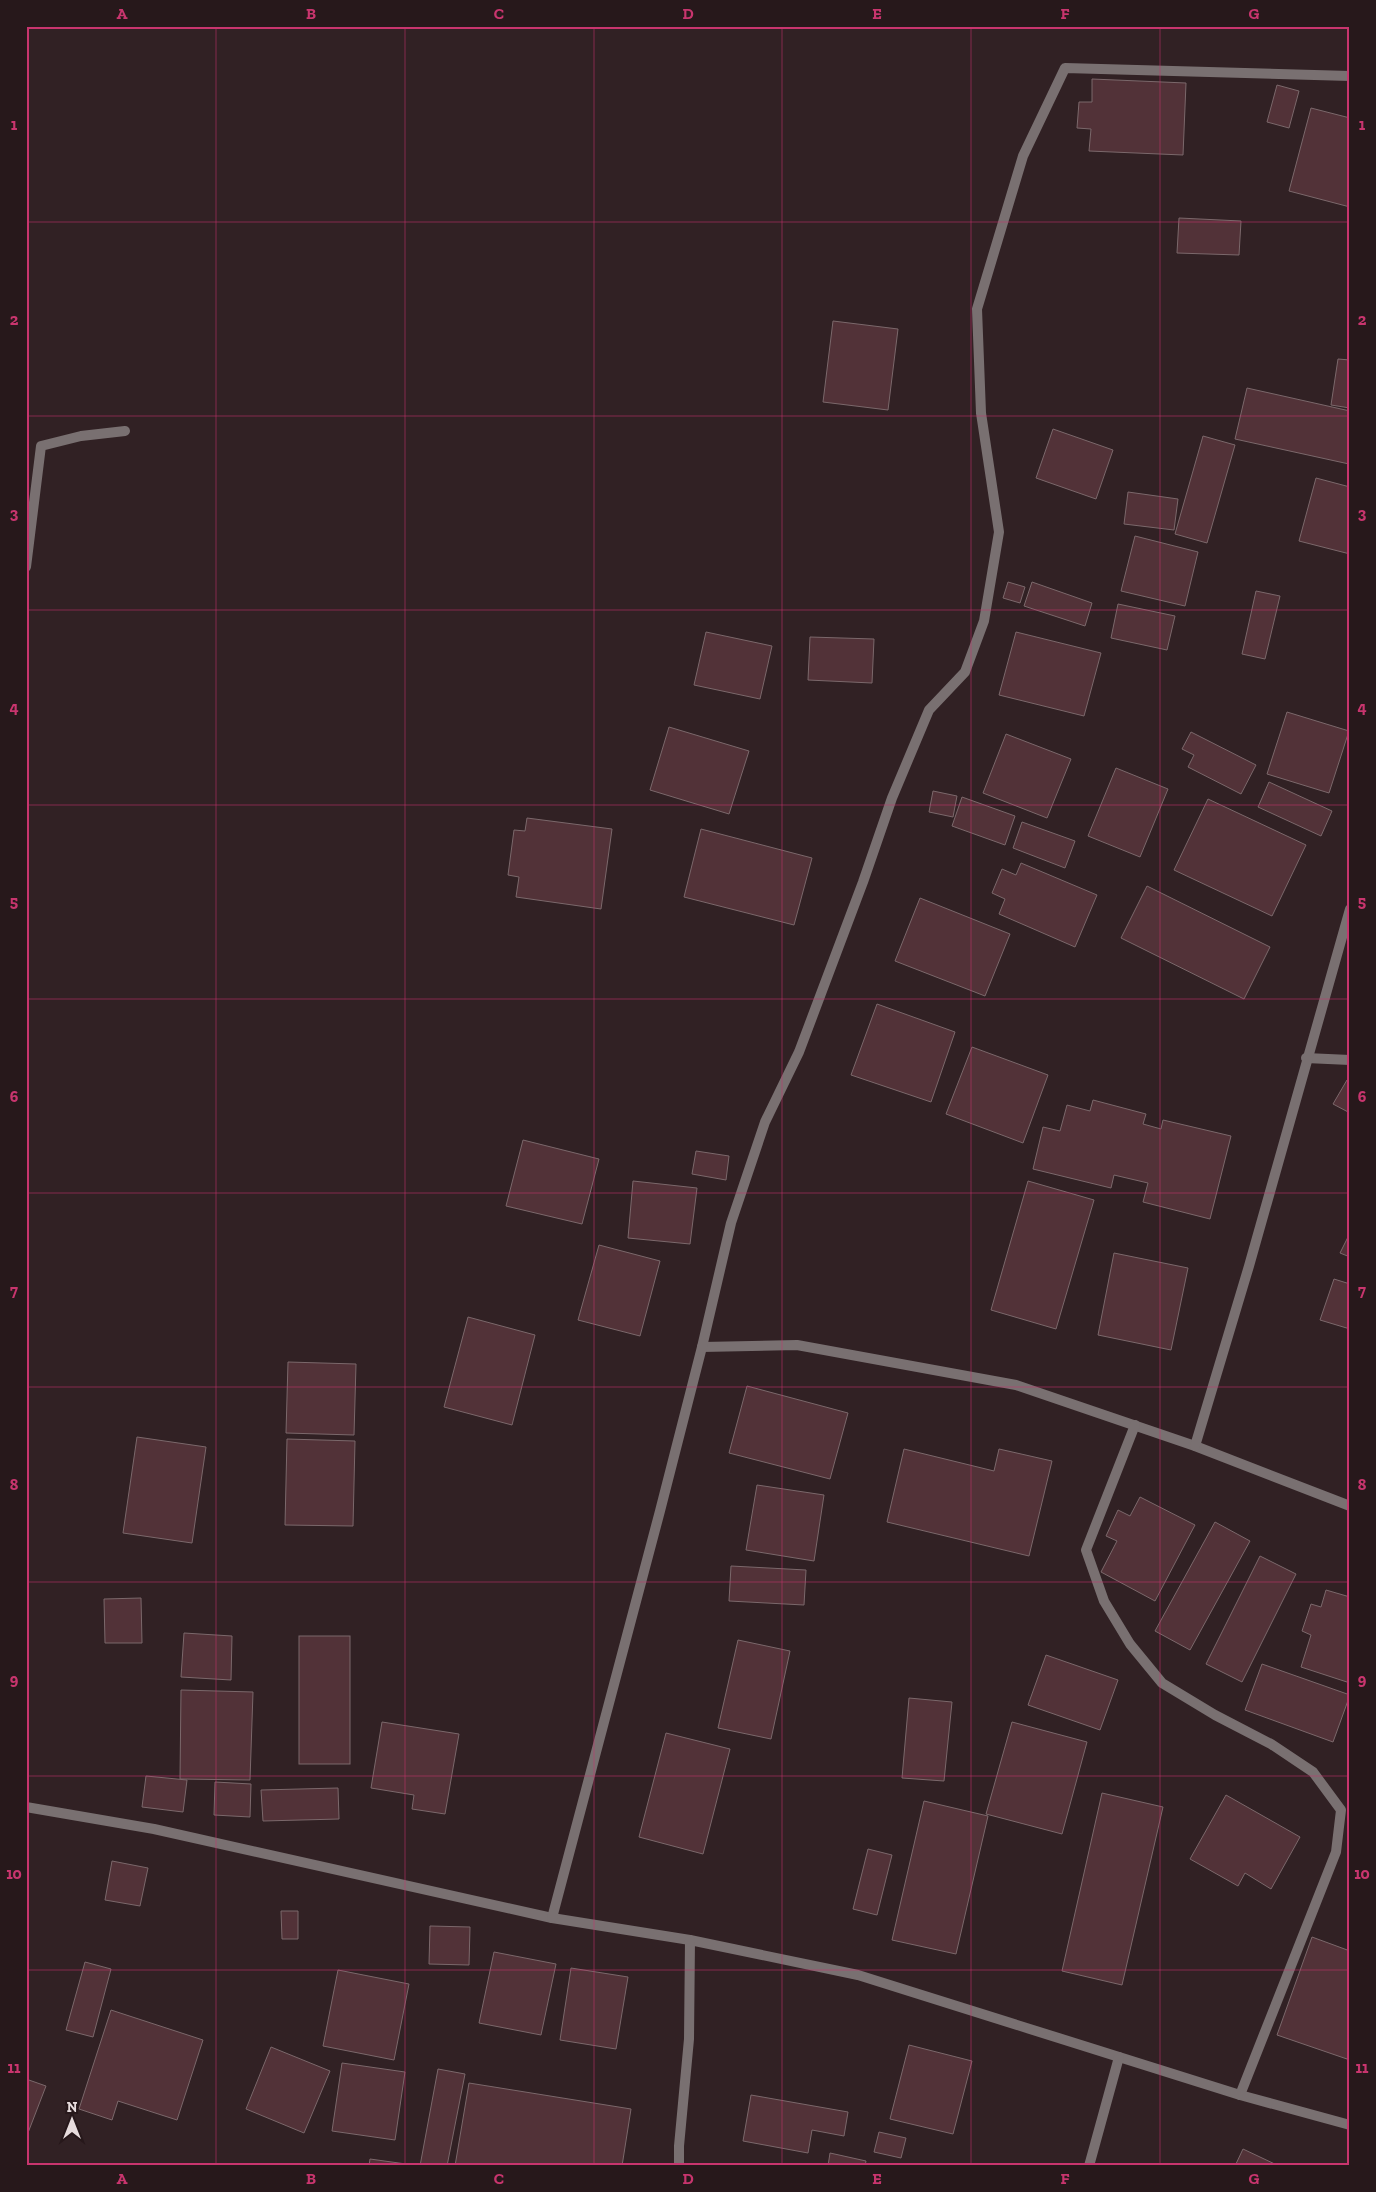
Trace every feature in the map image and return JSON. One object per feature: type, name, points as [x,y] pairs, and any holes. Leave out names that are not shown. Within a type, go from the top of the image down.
[{"type":"street","points":[[552,1918],[702,1347],[731,1222],[765,1122],[799,1052],[863,882],[892,798],[929,710],[965,672],[984,621],[999,532],[981,413],[977,309],[1023,156],[1065,68],[1350,76]]},
{"type":"street","points":[[26,567],[41,446],[82,436],[126,431]]},
{"type":"street","points":[[1195,1446],[1249,1266],[1306,1058],[1350,909]]},
{"type":"street","points":[[1306,1058],[1350,1060]]},
{"type":"street","points":[[702,1347],[797,1345],[1016,1385],[1195,1446],[1350,1506]]},
{"type":"street","points":[[1135,1425],[1086,1550],[1104,1601],[1130,1644],[1162,1683],[1215,1715],[1271,1744],[1313,1772],[1341,1810],[1336,1852],[1240,2094]]},
{"type":"street","points":[[26,1807],[154,1829],[552,1918],[690,1940],[858,1976],[1240,2094],[1350,2125]]},
{"type":"street","points":[[679,2166],[679,2146],[689,2039],[690,1940]]},
{"type":"street","points":[[1089,2166],[1120,2057]]},
{"type":"building","points":[[1156,26],[1269,26],[1269,28]]},
{"type":"building","points":[[1092,79],[1186,83],[1183,155],[1089,151],[1091,129],[1077,128],[1079,102],[1092,102]]},
{"type":"building","points":[[1277,85],[1299,91],[1289,128],[1267,122]]},
{"type":"building","points":[[1311,108],[1350,118],[1350,207],[1289,191]]},
{"type":"building","points":[[1179,218],[1241,221],[1239,255],[1177,253]]},
{"type":"building","points":[[833,321],[898,329],[888,410],[823,402]]},
{"type":"building","points":[[1338,359],[1350,360],[1350,408],[1331,405]]},
{"type":"building","points":[[1247,388],[1350,411],[1349,464],[1235,439]]},
{"type":"building","points":[[1053,429],[1113,450],[1096,499],[1036,478]]},
{"type":"building","points":[[1203,436],[1235,445],[1207,543],[1175,534]]},
{"type":"building","points":[[1316,478],[1350,487],[1350,554],[1299,541]]},
{"type":"building","points":[[1128,492],[1178,499],[1174,530],[1124,524]]},
{"type":"building","points":[[1135,536],[1198,552],[1185,606],[1121,591]]},
{"type":"building","points":[[1008,582],[1025,587],[1020,603],[1003,598]]},
{"type":"building","points":[[1032,582],[1092,603],[1085,626],[1024,606]]},
{"type":"building","points":[[1256,591],[1280,596],[1265,659],[1242,654]]},
{"type":"building","points":[[1118,604],[1175,616],[1167,650],[1111,638]]},
{"type":"building","points":[[706,632],[772,646],[760,699],[694,685]]},
{"type":"building","points":[[1016,632],[1101,653],[1084,716],[999,695]]},
{"type":"building","points":[[810,637],[874,639],[872,683],[808,680]]},
{"type":"building","points":[[1287,712],[1349,731],[1329,793],[1267,774]]},
{"type":"building","points":[[669,727],[749,751],[729,814],[650,790]]},
{"type":"building","points":[[1191,732],[1256,765],[1241,794],[1188,767],[1194,755],[1182,749]]},
{"type":"building","points":[[1006,734],[1071,759],[1047,818],[983,793]]},
{"type":"building","points":[[1116,768],[1168,789],[1140,857],[1088,836]]},
{"type":"building","points":[[1269,782],[1332,811],[1321,836],[1258,807]]},
{"type":"building","points":[[933,791],[957,796],[953,817],[929,812]]},
{"type":"building","points":[[962,797],[1015,816],[1005,845],[952,826]]},
{"type":"building","points":[[1208,799],[1306,845],[1272,916],[1174,870]]},
{"type":"building","points":[[527,818],[612,829],[601,909],[516,897],[519,877],[508,875],[514,830],[525,831]]},
{"type":"building","points":[[1022,822],[1075,841],[1065,868],[1013,848]]},
{"type":"building","points":[[701,829],[812,858],[794,925],[684,897]]},
{"type":"building","points":[[1021,863],[1097,895],[1075,947],[999,914],[1005,899],[992,893],[1002,869],[1016,875]]},
{"type":"building","points":[[1147,886],[1270,947],[1244,999],[1121,938]]},
{"type":"building","points":[[920,898],[1010,934],[985,996],[895,961]]},
{"type":"building","points":[[877,1004],[955,1032],[931,1102],[851,1075]]},
{"type":"building","points":[[972,1047],[1048,1075],[1023,1143],[946,1114]]},
{"type":"building","points":[[1347,1080],[1350,1081],[1350,1113],[1333,1104]]},
{"type":"building","points":[[1093,1100],[1146,1114],[1143,1124],[1161,1129],[1163,1120],[1231,1136],[1210,1219],[1143,1202],[1148,1183],[1114,1175],[1111,1188],[1033,1169],[1043,1127],[1060,1131],[1067,1105],[1090,1111]]},
{"type":"building","points":[[523,1140],[599,1159],[582,1224],[506,1206]]},
{"type":"building","points":[[696,1151],[729,1156],[726,1180],[692,1174]]},
{"type":"building","points":[[633,1181],[697,1188],[690,1244],[628,1238]]},
{"type":"building","points":[[1028,1181],[1094,1200],[1056,1329],[991,1310]]},
{"type":"building","points":[[1350,1233],[1350,1257],[1340,1253]]},
{"type":"building","points":[[599,1245],[660,1261],[640,1336],[578,1320]]},
{"type":"building","points":[[1114,1253],[1188,1268],[1171,1350],[1098,1335]]},
{"type":"building","points":[[1334,1279],[1350,1284],[1350,1329],[1320,1320]]},
{"type":"building","points":[[468,1317],[535,1335],[512,1425],[444,1407]]},
{"type":"building","points":[[288,1362],[356,1364],[354,1435],[286,1433]]},
{"type":"building","points":[[747,1386],[848,1413],[830,1479],[729,1453]]},
{"type":"building","points":[[137,1437],[206,1447],[192,1543],[123,1533]]},
{"type":"building","points":[[287,1439],[355,1441],[353,1526],[285,1525]]},
{"type":"building","points":[[904,1449],[994,1471],[999,1449],[1052,1461],[1029,1556],[887,1522]]},
{"type":"building","points":[[757,1485],[824,1495],[814,1561],[746,1550]]},
{"type":"building","points":[[1140,1497],[1195,1525],[1155,1601],[1101,1572],[1117,1541],[1106,1536],[1118,1510],[1130,1516]]},
{"type":"building","points":[[1215,1522],[1250,1541],[1190,1650],[1155,1631]]},
{"type":"building","points":[[1260,1556],[1296,1574],[1242,1682],[1206,1664]]},
{"type":"building","points":[[731,1566],[806,1570],[804,1605],[729,1601]]},
{"type":"building","points":[[1326,1590],[1350,1597],[1350,1683],[1301,1667],[1311,1635],[1302,1631],[1311,1604],[1321,1607]]},
{"type":"building","points":[[141,1598],[142,1643],[105,1643],[104,1599]]},
{"type":"building","points":[[184,1633],[232,1636],[231,1680],[181,1677]]},
{"type":"building","points":[[299,1636],[350,1636],[350,1764],[299,1764]]},
{"type":"building","points":[[738,1640],[790,1651],[771,1739],[718,1728]]},
{"type":"building","points":[[1046,1655],[1118,1680],[1100,1730],[1028,1705]]},
{"type":"building","points":[[1262,1664],[1350,1695],[1333,1742],[1245,1710]]},
{"type":"building","points":[[181,1690],[253,1692],[250,1780],[180,1779]]},
{"type":"building","points":[[909,1698],[952,1702],[944,1781],[902,1778]]},
{"type":"building","points":[[382,1722],[459,1734],[445,1814],[412,1809],[414,1795],[371,1788]]},
{"type":"building","points":[[1012,1722],[1087,1742],[1062,1834],[986,1814]]},
{"type":"building","points":[[666,1733],[730,1749],[703,1854],[639,1837]]},
{"type":"building","points":[[146,1776],[187,1780],[183,1812],[142,1807]]},
{"type":"building","points":[[215,1782],[251,1784],[250,1817],[214,1815]]},
{"type":"building","points":[[338,1788],[339,1819],[263,1821],[261,1790]]},
{"type":"building","points":[[1102,1793],[1163,1807],[1122,1985],[1062,1971]]},
{"type":"building","points":[[1226,1795],[1300,1837],[1271,1889],[1245,1873],[1238,1886],[1190,1859]]},
{"type":"building","points":[[924,1801],[988,1816],[956,1954],[892,1940]]},
{"type":"building","points":[[868,1849],[892,1855],[877,1915],[853,1909]]},
{"type":"building","points":[[112,1861],[148,1868],[140,1906],[105,1900]]},
{"type":"building","points":[[281,1911],[298,1911],[298,1939],[282,1939]]},
{"type":"building","points":[[430,1926],[470,1927],[469,1965],[429,1964]]},
{"type":"building","points":[[1312,1937],[1350,1951],[1350,2052],[1347,2059],[1277,2035]]},
{"type":"building","points":[[494,1952],[556,1964],[541,2035],[479,2023]]},
{"type":"building","points":[[85,1962],[111,1969],[93,2037],[66,2030]]},
{"type":"building","points":[[571,1968],[628,1977],[616,2049],[560,2040]]},
{"type":"building","points":[[338,1970],[409,1984],[394,2060],[323,2046]]},
{"type":"building","points":[[111,2010],[203,2040],[177,2120],[118,2101],[112,2120],[79,2109]]},
{"type":"building","points":[[909,2045],[972,2061],[953,2134],[890,2119]]},
{"type":"building","points":[[271,2047],[330,2071],[304,2133],[246,2109]]},
{"type":"building","points":[[342,2063],[405,2072],[395,2140],[332,2131]]},
{"type":"building","points":[[438,2069],[465,2074],[447,2166],[420,2166]]},
{"type":"building","points":[[26,2079],[46,2086],[26,2138]]},
{"type":"building","points":[[469,2083],[631,2109],[622,2166],[455,2166]]},
{"type":"building","points":[[751,2095],[848,2112],[844,2136],[812,2130],[808,2153],[743,2141]]},
{"type":"building","points":[[879,2132],[906,2138],[901,2158],[874,2152]]},
{"type":"building","points":[[1243,2149],[1279,2166],[1235,2166]]},
{"type":"building","points":[[830,2153],[866,2161],[865,2166],[828,2166]]},
{"type":"building","points":[[370,2159],[406,2164],[406,2166],[369,2166]]}]
